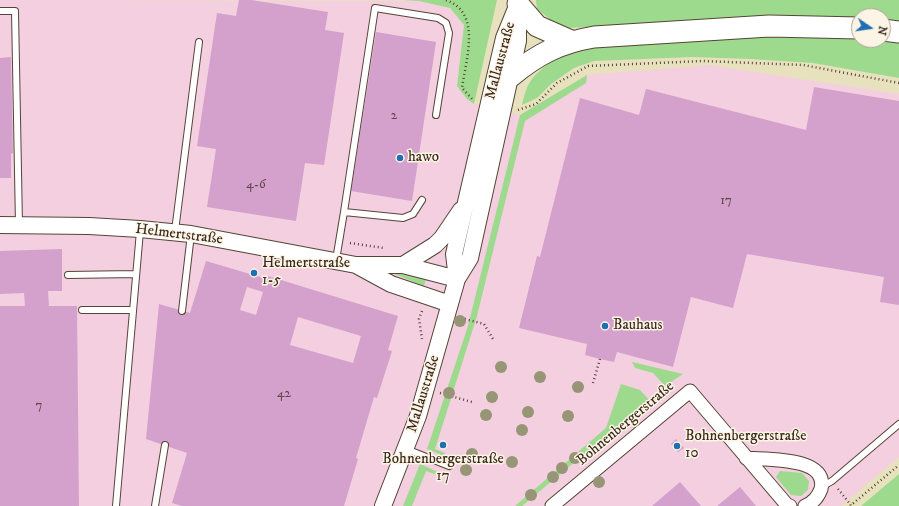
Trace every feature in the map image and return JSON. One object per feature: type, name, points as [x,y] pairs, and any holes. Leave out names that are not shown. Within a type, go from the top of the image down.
[{"type":"highway","points":[[518,4],[537,26],[571,41]]},
{"type":"highway","points":[[511,76],[534,58],[571,41],[626,34],[769,26],[851,28]]},
{"type":"street","name":"Mallaustraße","points":[[383,506],[406,449],[425,394],[457,279],[470,258],[518,41],[518,4]]},
{"type":"street","name":"Mallaustraße","points":[[457,279],[454,254],[468,200],[504,38],[518,4]]},
{"type":"street","points":[[403,265],[435,245],[442,238],[468,200]]},
{"type":"street","name":"Helmertstraße","points":[[0,224],[140,229],[191,234],[336,260],[356,265],[403,265],[457,279]]},
{"type":"street","name":"Helmertstraße","points":[[356,265],[390,284],[449,309]]},
{"type":"street","name":"Bohnenbergerstraße","points":[[552,506],[690,391],[746,458],[787,505],[790,506]]},
{"type":"street","points":[[746,458],[808,465],[818,473],[826,484],[816,499],[805,506]]},
{"type":"lane","points":[[336,260],[374,8],[438,18],[446,23],[449,32],[436,115]]},
{"type":"lane","points":[[0,11],[15,11],[19,225]]},
{"type":"lane","points":[[175,233],[199,42]]},
{"type":"lane","points":[[344,212],[402,218],[413,214],[422,200]]},
{"type":"lane","points":[[116,506],[140,229]]},
{"type":"lane","points":[[182,311],[191,234]]},
{"type":"lane","points":[[68,274],[135,274]]},
{"type":"lane","points":[[82,310],[132,310]]},
{"type":"lane","points":[[826,484],[899,424]]},
{"type":"lane","points":[[155,506],[165,445]]},
{"type":"lane","points":[[406,449],[449,466]]},
{"type":"path","points":[[446,0],[462,11],[469,23],[470,34],[462,88],[473,100],[479,102]]},
{"type":"path","points":[[518,110],[536,104],[557,83],[588,66],[703,61],[803,65],[899,83]]},
{"type":"path","points":[[339,241],[386,248]]},
{"type":"path","points":[[449,309],[484,324],[493,339]]},
{"type":"path","points":[[593,383],[600,359]]},
{"type":"path","points":[[440,393],[472,402]]},
{"type":"path","points":[[826,484],[850,506],[899,465]]},
{"type":"shaded area","points":[[0,0],[419,1],[450,8],[464,25],[457,86],[467,99],[474,104],[520,115],[587,75],[709,65],[899,94],[899,457],[841,506],[0,506]]},
{"type":"green space","points":[[402,0],[497,0],[474,104],[467,99],[457,86],[464,25],[450,8],[419,1]]},
{"type":"green space","points":[[536,0],[899,0],[899,24],[891,23],[891,8],[851,8],[851,20],[781,17],[721,18],[685,22],[568,28],[549,24],[551,20],[537,9]]},
{"type":"green space","points":[[851,34],[851,48],[891,48],[891,39],[899,39],[899,78],[813,63],[751,59],[692,57],[594,61],[574,68],[551,84],[537,98],[522,105],[530,82],[547,65],[546,61],[598,46],[717,36]]},
{"type":"green space","points":[[587,75],[586,83],[525,121],[477,316],[435,449],[445,453],[444,456],[427,449],[468,326],[520,115]]},
{"type":"green space","points":[[387,268],[427,276],[424,286],[387,271]]},
{"type":"green space","points":[[632,362],[683,374],[665,386],[653,373],[635,368]]},
{"type":"green space","points":[[621,384],[640,390],[649,400],[522,506],[515,506],[606,428]]},
{"type":"green space","points":[[420,464],[438,472],[437,475],[426,471],[412,506],[403,506]]},
{"type":"green space","points":[[780,471],[802,473],[809,481],[808,490],[801,496],[791,495],[776,477]]},
{"type":"green space","points":[[899,474],[899,506],[861,506]]},
{"type":"building","points":[[239,0],[251,0],[328,12],[325,30],[344,33],[324,165],[305,163],[296,221],[207,207],[216,149],[197,146],[217,13],[236,16]]},
{"type":"building","points":[[376,32],[436,42],[412,201],[351,191]]},
{"type":"building","points":[[11,57],[13,153],[11,154],[11,178],[0,178],[0,58]]},
{"type":"building","points":[[814,87],[899,101],[899,305],[880,302],[884,277],[747,254],[733,308],[691,297],[673,367],[617,352],[614,362],[600,359],[585,355],[587,344],[519,328],[537,256],[540,257],[580,98],[639,115],[646,89],[806,130]]},
{"type":"building","points":[[62,249],[62,291],[48,291],[49,306],[77,306],[79,506],[0,506],[0,306],[25,306],[24,293],[0,294],[0,251]]},
{"type":"building","points":[[206,261],[250,274],[251,269],[258,271],[257,276],[267,279],[268,276],[398,316],[388,350],[392,351],[377,398],[374,397],[344,506],[182,506],[172,503],[187,453],[146,439],[159,304],[190,313]],"holes":[[[247,287],[263,292],[256,315],[240,310]],[[298,317],[361,336],[353,363],[290,345]]]},
{"type":"building","name":"Bohnenbergerstraße 10","points":[[676,439],[684,448],[678,452],[671,444]]},
{"type":"building","name":"Bohnenbergerstraße 17","points":[[441,441],[447,443],[445,449],[439,446]]},
{"type":"building","points":[[680,482],[701,506],[652,506]]},
{"type":"building","points":[[740,487],[756,506],[717,506]]},
{"type":"place","name":"hawo","points":[[400,158]]},
{"type":"place","name":"Helmertstraße 1-5","points":[[254,273]]},
{"type":"place","name":"Bauhaus","points":[[605,326]]},
{"type":"place","name":"Bohnenbergerstraße 17","points":[[443,445]]},
{"type":"place","name":"Bohnenbergerstraße 10","points":[[677,446]]}]
